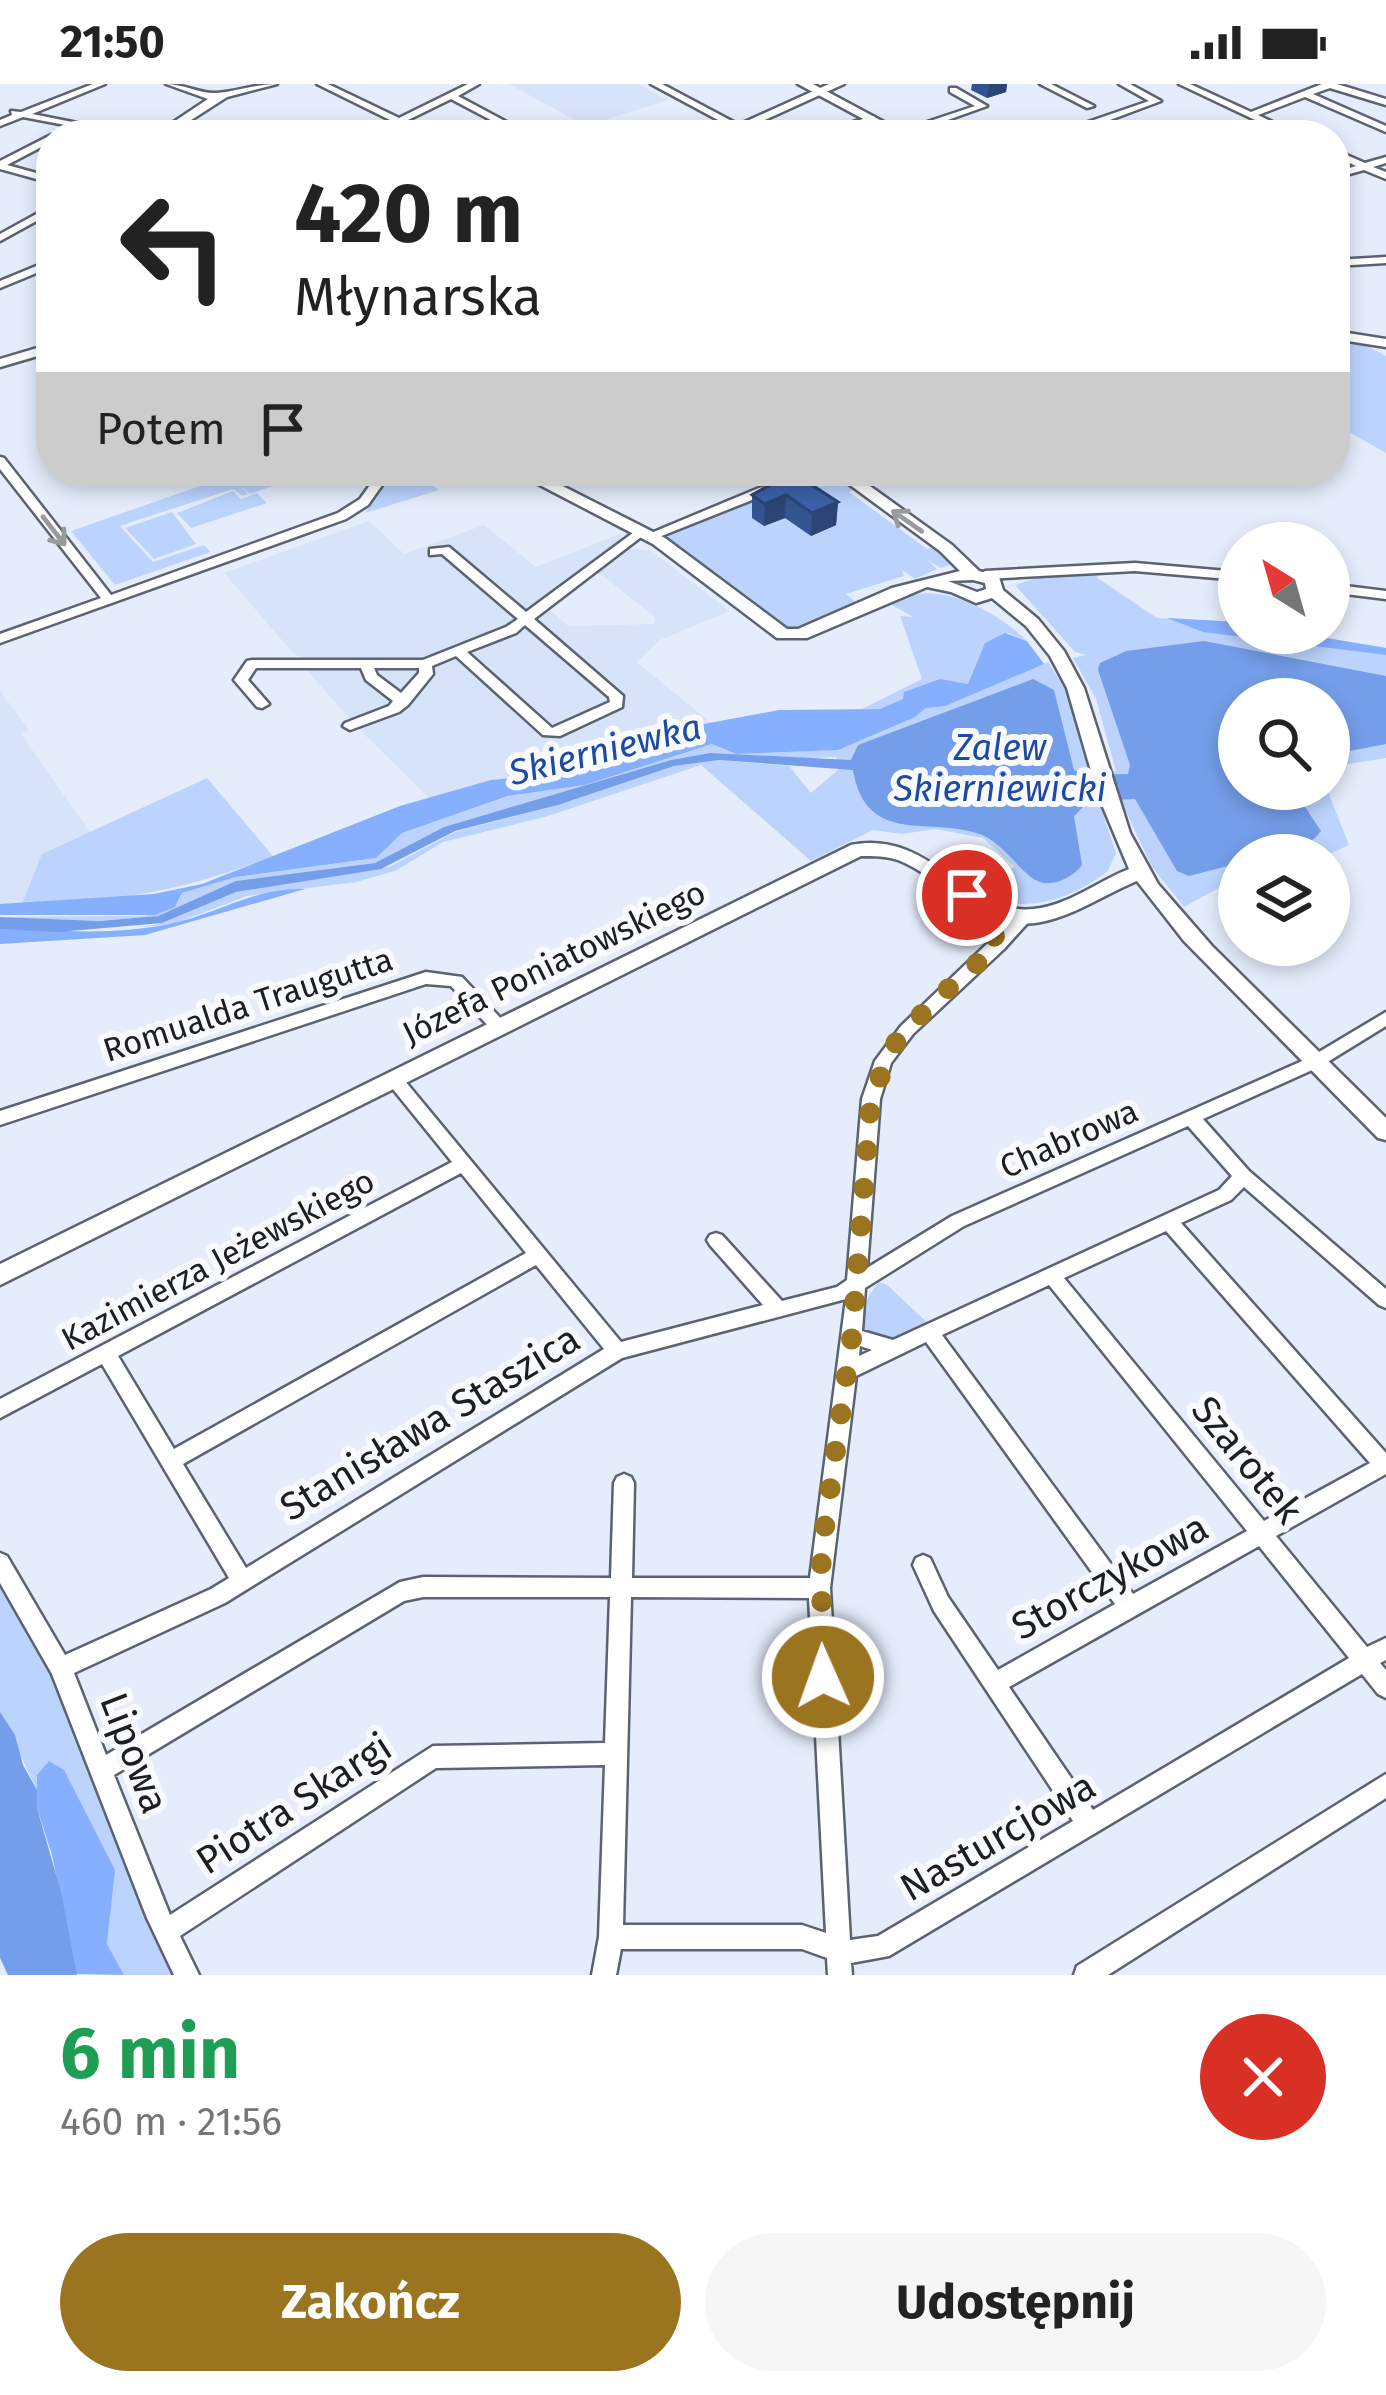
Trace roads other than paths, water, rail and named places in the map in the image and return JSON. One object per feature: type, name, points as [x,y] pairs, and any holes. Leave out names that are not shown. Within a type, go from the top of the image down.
[{"type":"street","points":[[0,123],[11,111],[101,84]]},
{"type":"street","points":[[172,84],[222,95]]},
{"type":"street","points":[[186,120],[222,95],[271,84]]},
{"type":"street","points":[[321,84],[395,120]]},
{"type":"street","points":[[403,120],[476,84]]},
{"type":"street","points":[[655,84],[724,120]]},
{"type":"street","points":[[804,84],[872,119]]},
{"type":"street","points":[[758,120],[838,84]]},
{"type":"street","points":[[943,120],[983,106],[953,90],[970,84]]},
{"type":"street","points":[[1044,84],[1090,106]]},
{"type":"street","points":[[1103,120],[1156,103],[1123,84]]},
{"type":"street","points":[[1183,84],[1261,120]]},
{"type":"street","points":[[1250,115],[1329,84],[1386,102]]},
{"type":"street","points":[[1307,95],[1386,129]]},
{"type":"street","points":[[451,96],[497,120]]},
{"type":"street","points":[[3,169],[36,150]]},
{"type":"street","points":[[1350,160],[1386,176]]},
{"type":"street","points":[[1350,170],[1386,160]]},
{"type":"street","points":[[3,169],[36,177]]},
{"type":"street","points":[[0,238],[36,218]]},
{"type":"street","points":[[1350,262],[1386,260]]},
{"type":"street","points":[[0,285],[36,269]]},
{"type":"street","points":[[1350,337],[1386,343]]},
{"type":"street","points":[[0,364],[36,353]]},
{"type":"street","points":[[0,461],[110,600]]},
{"type":"street","points":[[0,620],[6,637],[110,600],[342,516],[364,502],[375,486]]},
{"type":"street","points":[[551,486],[645,534],[783,634],[801,634],[910,586],[978,583],[1026,571],[1156,567],[1218,574]]},
{"type":"street","points":[[262,704],[241,680],[255,662],[425,664],[525,619],[645,534],[782,486]]},
{"type":"street","points":[[858,486],[946,548],[978,583],[1039,630],[1074,679],[1112,806],[1141,872],[1176,921],[1315,1062],[1376,1109],[1386,1132]]},
{"type":"street","points":[[434,552],[445,550],[616,696],[616,706],[548,732],[458,651]]},
{"type":"street","points":[[1350,591],[1386,595]]},
{"type":"street","points":[[366,664],[370,676],[403,702]]},
{"type":"street","points":[[350,726],[403,702],[419,686],[425,664]]},
{"type":"street","name":"Józefa Poniatowskiego","points":[[0,1275],[858,850],[885,848],[911,855],[982,905],[1025,917]]},
{"type":"street","points":[[840,1975],[819,1588],[852,1336],[871,1099],[884,1061],[931,1004],[1025,917],[1043,915],[1141,872]]},
{"type":"street","points":[[982,905],[998,945]]},
{"type":"street","name":"Romualda Traugutta","points":[[0,1118],[426,978],[456,981],[499,1027]]},
{"type":"street","name":"Chabrowa","points":[[854,1286],[958,1221],[1315,1062],[1386,1018]]},
{"type":"street","points":[[394,1079],[617,1351]]},
{"type":"street","points":[[1191,1118],[1243,1175],[1386,1300]]},
{"type":"street","name":"Kazimierza Jeżewskiego","points":[[0,1409],[463,1164]]},
{"type":"street","points":[[847,1371],[1225,1195],[1243,1175]]},
{"type":"street","points":[[1169,1222],[1385,1465]]},
{"type":"street","points":[[716,1240],[776,1307]]},
{"type":"street","points":[[171,1461],[538,1255]]},
{"type":"street","name":"Szarotek","points":[[1053,1277],[1386,1688]]},
{"type":"street","name":"Stanisława Staszica","points":[[61,1668],[242,1581],[617,1351],[854,1286]]},
{"type":"street","points":[[930,1333],[1130,1607]]},
{"type":"street","points":[[852,1336],[894,1348]]},
{"type":"street","points":[[106,1353],[242,1581]]},
{"type":"street","name":"Storczykowa","points":[[994,1683],[1385,1465]]},
{"type":"street","points":[[604,1975],[611,1937],[624,1483]]},
{"type":"street","name":"Lipowa","points":[[0,1564],[61,1668],[165,1932],[187,1975]]},
{"type":"street","points":[[922,1565],[931,1587],[1090,1826]]},
{"type":"street","points":[[102,1770],[400,1592],[424,1588],[819,1588]]},
{"type":"street","name":"Nasturcjowa","points":[[611,1937],[802,1936],[863,1953],[880,1948],[1386,1648]]},
{"type":"street","name":"Piotra Skargi","points":[[165,1932],[433,1757],[614,1754]]},
{"type":"street","points":[[1086,1975],[1386,1785]]},
{"type":"water","name":"Zalew Skierniewicki","points":[[1204,641],[1218,644],[1218,654],[1272,654],[1386,676],[1386,744],[1350,751],[1350,678],[1218,678],[1218,810],[1307,810],[1321,831],[1218,834],[1218,868],[1189,876],[1177,871],[1135,799],[1089,801],[1074,816],[1082,865],[1064,879],[1046,883],[1033,879],[982,835],[886,820],[860,794],[853,770],[719,760],[674,766],[558,805],[455,831],[381,869],[236,892],[162,923],[58,932],[0,929],[0,917],[99,921],[158,916],[236,881],[375,863],[444,827],[671,760],[710,753],[851,760],[858,745],[1033,679],[1054,690],[1074,770],[1085,775],[1128,774],[1130,765],[1098,670],[1100,663],[1126,651]]},
{"type":"water","points":[[0,1712],[15,1735],[23,1765],[37,1790],[37,1808],[61,1892],[77,1975],[8,1975],[0,1958]]},
{"type":"water label","name":"Skierniewka","points":[[605,750]]}]
